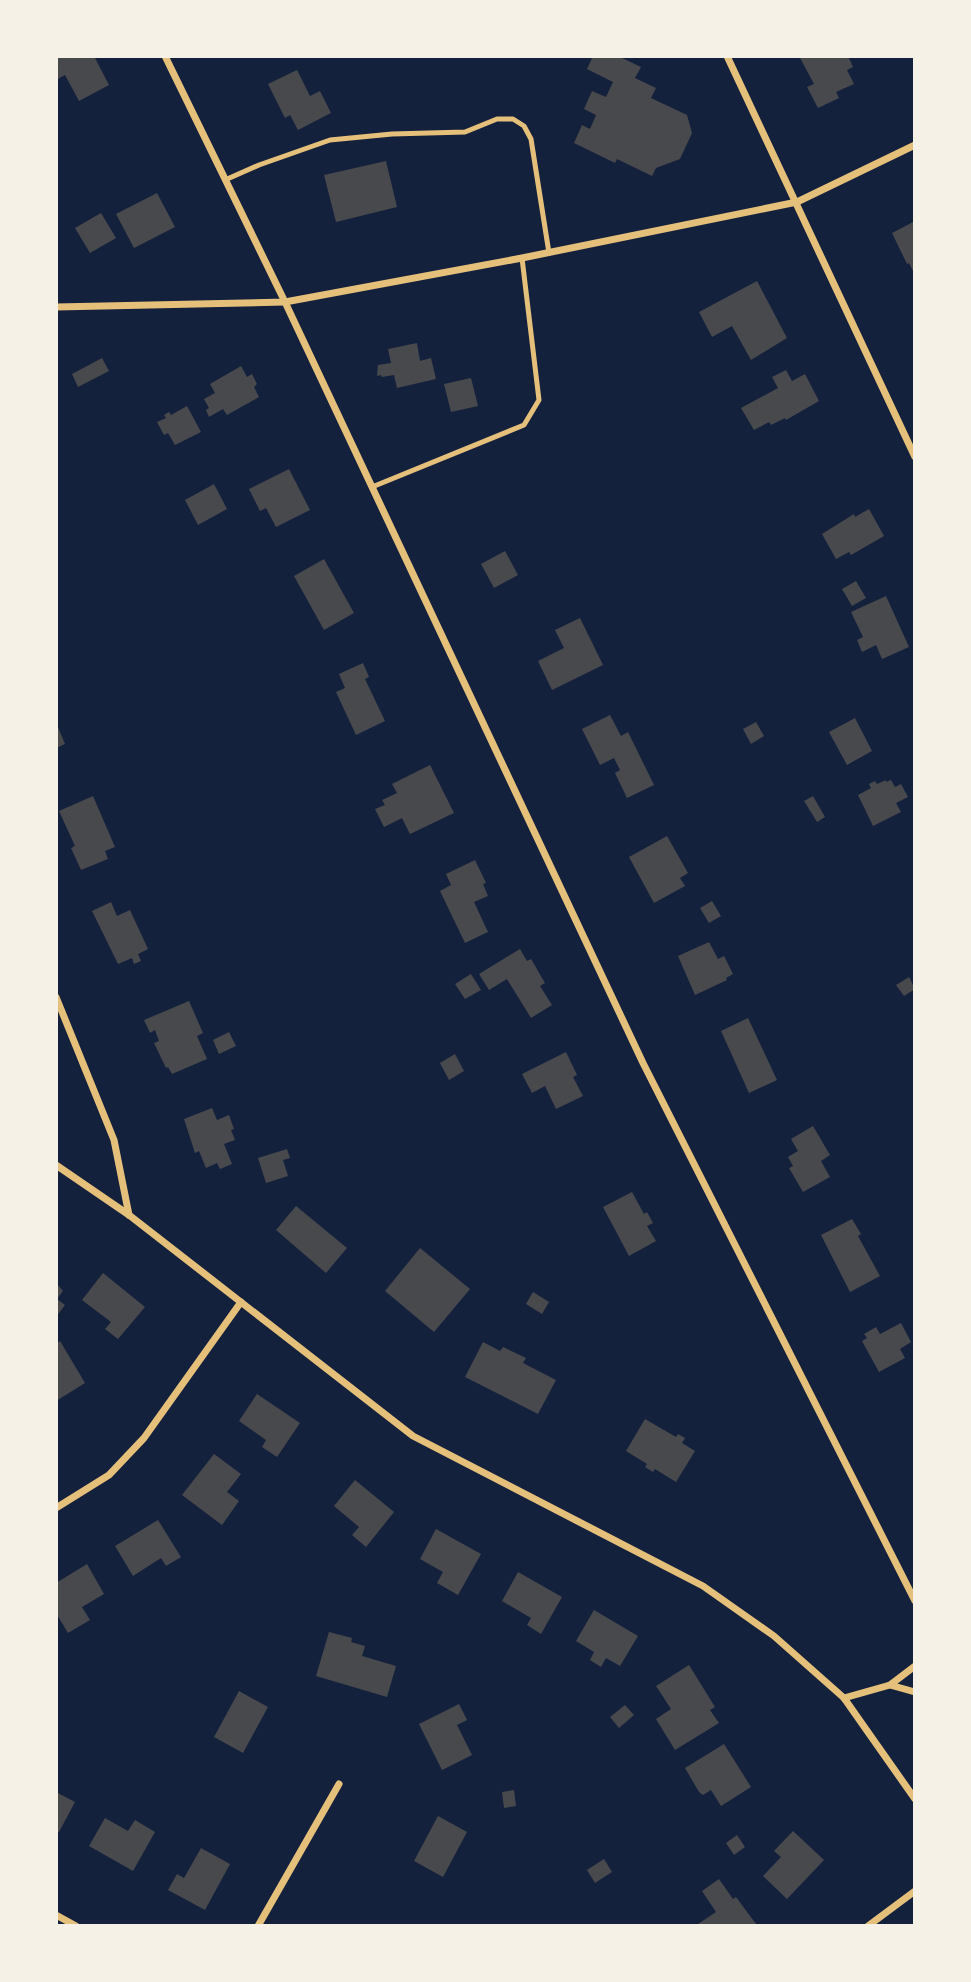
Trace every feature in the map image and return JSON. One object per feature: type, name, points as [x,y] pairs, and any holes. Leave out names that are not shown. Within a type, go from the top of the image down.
[{"type":"street","points":[[165,56],[285,302],[643,1063],[915,1601]]},
{"type":"street","points":[[727,56],[915,457]]},
{"type":"street","points":[[56,307],[285,302],[549,253],[797,202],[915,145]]},
{"type":"street","points":[[56,997],[114,1140],[129,1215]]},
{"type":"street","points":[[56,1165],[129,1215],[413,1436],[703,1586],[774,1636],[844,1698],[915,1800]]},
{"type":"street","points":[[56,1508],[109,1475],[144,1438],[241,1302]]},
{"type":"street","points":[[844,1698],[890,1685],[915,1666]]},
{"type":"street","points":[[890,1685],[915,1692]]},
{"type":"street","points":[[258,1926],[339,1784]]},
{"type":"street","points":[[868,1926],[915,1891]]},
{"type":"street","points":[[56,1915],[76,1926]]},
{"type":"lane","points":[[225,180],[259,164],[330,140],[392,134],[465,132],[498,119],[513,119],[524,126],[531,139],[549,253]]},
{"type":"lane","points":[[372,487],[524,425],[538,400],[522,258]]},
{"type":"building","points":[[58,56],[94,56],[109,85],[79,101],[65,75],[56,80]]},
{"type":"building","points":[[593,56],[618,56],[641,67],[635,78],[656,88],[651,98],[687,115],[692,133],[680,159],[656,168],[652,176],[617,159],[615,163],[574,143],[582,125],[590,129],[596,115],[584,109],[592,91],[606,97],[613,82],[587,69]]},
{"type":"building","points":[[799,56],[848,56],[853,67],[847,70],[854,84],[836,92],[839,98],[818,108],[807,87],[814,84]]},
{"type":"building","points":[[297,70],[310,96],[320,91],[331,113],[298,130],[290,115],[285,118],[268,84]]},
{"type":"building","points":[[386,161],[397,207],[336,222],[324,175]]},
{"type":"building","points":[[157,193],[175,227],[134,248],[116,214]]},
{"type":"building","points":[[101,213],[116,238],[90,253],[75,228]]},
{"type":"building","points":[[915,221],[915,275],[892,233]]},
{"type":"building","points":[[757,281],[787,338],[751,360],[732,326],[712,337],[699,312]]},
{"type":"building","points":[[417,343],[420,361],[431,358],[436,379],[397,388],[394,375],[377,376],[378,365],[391,363],[388,349]]},
{"type":"building","points":[[102,358],[109,371],[78,387],[72,374]]},
{"type":"building","points":[[241,366],[247,377],[252,374],[259,397],[227,415],[223,409],[209,417],[206,410],[209,408],[204,399],[215,393],[210,384]]},
{"type":"building","points":[[786,370],[792,381],[805,374],[819,401],[786,420],[785,418],[771,425],[769,422],[754,430],[741,408],[778,388],[772,377]]},
{"type":"building","points":[[471,378],[478,406],[451,412],[444,384]]},
{"type":"building","points":[[187,406],[201,432],[175,445],[168,433],[164,435],[157,422],[166,418],[164,415],[169,412],[171,415]]},
{"type":"building","points":[[289,469],[310,510],[276,527],[266,508],[260,511],[249,489]]},
{"type":"building","points":[[214,484],[227,509],[198,525],[185,500]]},
{"type":"building","points":[[869,509],[884,536],[851,555],[849,552],[836,559],[822,534],[854,514],[855,517]]},
{"type":"building","points":[[505,551],[518,575],[494,588],[481,564]]},
{"type":"building","points":[[324,559],[354,613],[324,630],[294,576]]},
{"type":"building","points":[[856,581],[866,598],[852,606],[842,589]]},
{"type":"building","points":[[886,596],[909,647],[882,659],[876,645],[862,652],[857,640],[863,637],[851,612]]},
{"type":"building","points":[[580,618],[603,665],[552,690],[538,661],[564,648],[555,630]]},
{"type":"building","points":[[363,663],[369,677],[365,679],[385,721],[356,735],[336,692],[345,688],[339,674]]},
{"type":"building","points":[[610,715],[621,736],[628,732],[654,785],[627,798],[615,773],[620,770],[614,758],[600,765],[582,729]]},
{"type":"building","points":[[855,718],[872,751],[847,765],[829,732]]},
{"type":"building","points":[[56,722],[65,744],[56,748]]},
{"type":"building","points":[[756,722],[764,736],[751,744],[743,729]]},
{"type":"building","points":[[430,765],[454,813],[410,834],[402,818],[384,827],[375,809],[385,805],[382,800],[397,793],[392,784]]},
{"type":"building","points":[[891,780],[895,787],[901,784],[908,797],[896,803],[901,812],[873,826],[858,795],[871,788],[869,784]]},
{"type":"building","points":[[93,796],[115,847],[105,851],[108,859],[81,870],[71,848],[75,846],[59,811]]},
{"type":"building","points":[[813,796],[825,817],[817,822],[804,801]]},
{"type":"building","points":[[667,836],[688,873],[680,878],[685,886],[654,903],[629,857]]},
{"type":"building","points":[[475,860],[486,883],[483,884],[488,896],[474,902],[488,932],[465,943],[440,891],[451,885],[446,874]]},
{"type":"building","points":[[712,901],[721,916],[709,923],[700,908]]},
{"type":"building","points":[[111,902],[117,916],[130,910],[148,949],[138,954],[141,961],[134,964],[132,958],[118,964],[92,911]]},
{"type":"building","points":[[709,942],[718,959],[724,956],[733,974],[726,978],[727,980],[695,995],[678,956]]},
{"type":"building","points":[[520,949],[527,961],[531,959],[545,983],[540,986],[552,1005],[531,1018],[507,979],[489,990],[479,974]]},
{"type":"building","points":[[471,974],[481,990],[465,999],[455,984]]},
{"type":"building","points":[[909,977],[915,989],[904,996],[896,985]]},
{"type":"building","points":[[189,1001],[203,1033],[197,1036],[207,1059],[172,1074],[168,1067],[166,1068],[154,1043],[159,1041],[155,1030],[150,1033],[144,1020]]},
{"type":"building","points":[[748,1018],[777,1080],[749,1093],[721,1031]]},
{"type":"building","points":[[229,1032],[236,1046],[219,1054],[213,1040]]},
{"type":"building","points":[[566,1052],[577,1075],[573,1077],[583,1096],[556,1109],[545,1086],[532,1093],[522,1074]]},
{"type":"building","points":[[455,1054],[464,1071],[449,1080],[440,1063]]},
{"type":"building","points":[[212,1108],[217,1120],[229,1115],[234,1129],[231,1130],[235,1140],[224,1144],[232,1164],[220,1169],[217,1163],[206,1168],[199,1151],[195,1153],[184,1119]]},
{"type":"building","points":[[813,1126],[830,1155],[821,1161],[830,1177],[803,1192],[789,1168],[793,1166],[788,1157],[798,1151],[791,1139]]},
{"type":"building","points":[[287,1149],[290,1158],[283,1160],[288,1176],[266,1183],[258,1158]]},
{"type":"building","points":[[632,1192],[644,1214],[647,1212],[653,1223],[647,1226],[656,1241],[629,1256],[603,1207]]},
{"type":"building","points":[[296,1206],[347,1248],[326,1273],[276,1230]]},
{"type":"building","points":[[852,1219],[861,1234],[858,1236],[880,1276],[850,1292],[821,1235]]},
{"type":"building","points":[[420,1248],[470,1289],[434,1332],[385,1291]]},
{"type":"building","points":[[103,1273],[145,1307],[118,1339],[105,1329],[111,1322],[82,1300]]},
{"type":"building","points":[[57,1284],[63,1291],[57,1299],[65,1305],[56,1317]]},
{"type":"building","points":[[533,1292],[549,1302],[542,1314],[526,1304]]},
{"type":"building","points":[[901,1323],[911,1342],[900,1349],[905,1358],[879,1372],[862,1341],[867,1338],[864,1334],[876,1327],[880,1334]]},
{"type":"building","points":[[60,1341],[85,1383],[56,1401],[56,1344]]},
{"type":"building","points":[[483,1342],[500,1351],[503,1347],[526,1358],[523,1363],[556,1380],[538,1414],[465,1377]]},
{"type":"building","points":[[257,1394],[300,1423],[277,1457],[262,1447],[266,1440],[239,1421]]},
{"type":"building","points":[[645,1419],[676,1437],[678,1434],[685,1438],[682,1443],[695,1451],[676,1482],[655,1469],[653,1472],[645,1467],[647,1464],[626,1451]]},
{"type":"building","points":[[214,1454],[241,1474],[227,1492],[239,1501],[222,1525],[182,1495]]},
{"type":"building","points":[[355,1480],[394,1512],[366,1547],[352,1535],[359,1527],[334,1506]]},
{"type":"building","points":[[158,1520],[181,1557],[166,1566],[161,1558],[133,1576],[115,1546]]},
{"type":"building","points":[[436,1529],[481,1554],[458,1595],[437,1583],[443,1572],[420,1559]]},
{"type":"building","points":[[87,1564],[104,1594],[82,1607],[90,1620],[68,1633],[56,1613],[56,1583]]},
{"type":"building","points":[[518,1572],[562,1597],[541,1634],[527,1625],[531,1618],[502,1601]]},
{"type":"building","points":[[594,1610],[638,1636],[620,1666],[606,1658],[601,1667],[590,1660],[594,1652],[576,1641]]},
{"type":"building","points":[[329,1632],[352,1638],[351,1642],[365,1646],[362,1656],[396,1666],[387,1697],[316,1676]]},
{"type":"building","points":[[689,1665],[715,1707],[710,1710],[719,1723],[675,1750],[656,1719],[671,1709],[656,1686]]},
{"type":"building","points":[[239,1691],[268,1707],[243,1753],[214,1737]]},
{"type":"building","points":[[459,1704],[467,1720],[457,1725],[472,1755],[442,1770],[419,1724]]},
{"type":"building","points":[[625,1705],[634,1715],[619,1728],[610,1717]]},
{"type":"building","points":[[724,1744],[751,1787],[721,1806],[711,1790],[703,1795],[699,1792],[685,1768]]},
{"type":"building","points":[[514,1790],[516,1806],[504,1808],[502,1792]]},
{"type":"building","points":[[56,1792],[75,1802],[59,1832],[56,1831]]},
{"type":"building","points":[[438,1816],[467,1832],[443,1877],[414,1861]]},
{"type":"building","points":[[105,1818],[128,1831],[135,1820],[155,1832],[133,1871],[89,1846]]},
{"type":"building","points":[[793,1831],[824,1860],[787,1899],[763,1876],[781,1857],[774,1851]]},
{"type":"building","points":[[737,1835],[745,1847],[734,1855],[726,1843]]},
{"type":"building","points":[[201,1848],[230,1864],[205,1910],[168,1890],[177,1874],[184,1878]]},
{"type":"building","points":[[604,1859],[612,1872],[595,1883],[587,1870]]},
{"type":"building","points":[[719,1879],[756,1924],[695,1926],[716,1912],[702,1891]]}]
